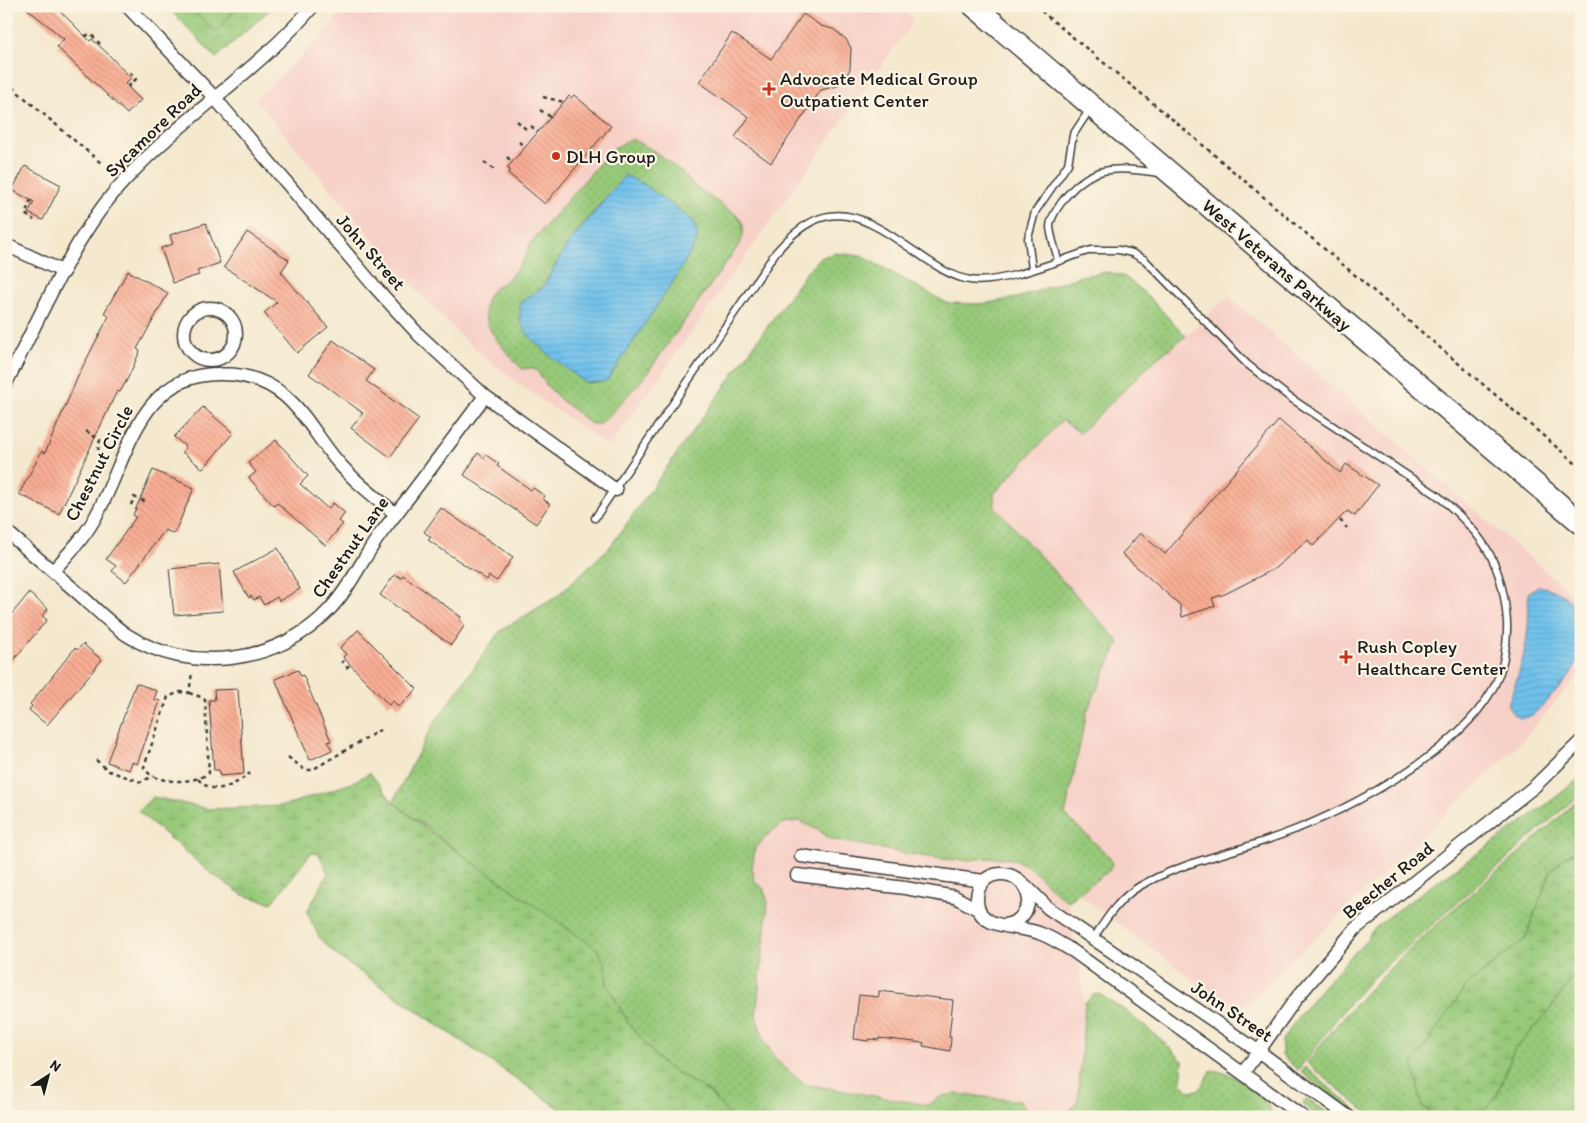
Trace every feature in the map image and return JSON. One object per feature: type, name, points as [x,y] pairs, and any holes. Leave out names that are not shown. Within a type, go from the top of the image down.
[{"type":"main road","name":"West Veterans Parkway","points":[[974,6],[1581,523]]},
{"type":"street","name":"John Street","points":[[127,6],[214,97],[374,287],[419,335],[485,396],[616,490]]},
{"type":"street","name":"Sycamore Road","points":[[6,383],[85,233],[123,182],[165,140],[266,54],[313,6]]},
{"type":"street","points":[[6,245],[64,272]]},
{"type":"street","points":[[204,308],[222,311],[232,321],[235,329],[234,344],[229,351],[213,359],[199,358],[192,352],[185,341],[186,323],[196,311],[204,308]]},
{"type":"street","points":[[213,359],[215,374]]},
{"type":"street","name":"Chestnut Circle","points":[[53,571],[81,539],[97,515],[133,434],[146,412],[171,388],[193,378],[215,374],[254,378],[284,396],[349,475],[396,514]]},
{"type":"street","name":"Chestnut Lane","points":[[6,531],[109,621],[128,635],[153,648],[198,658],[245,657],[290,640],[312,626],[329,611],[396,514],[485,396]]},
{"type":"street","name":"Beecher Road","points":[[1243,1073],[1295,1000],[1355,929],[1535,786],[1581,741]]},
{"type":"street","points":[[801,856],[984,881]]},
{"type":"street","points":[[979,910],[978,890],[984,881],[992,875],[1002,873],[1012,875],[1021,881],[1029,899],[1026,912],[1017,921],[1004,925]]},
{"type":"street","points":[[796,875],[905,888],[955,897],[979,910],[985,918],[994,923],[1039,932],[1081,956],[1304,1117]]},
{"type":"street","name":"John Street","points":[[1021,881],[1048,908],[1258,1051],[1349,1117]]},
{"type":"street","points":[[1081,956],[1093,939]]},
{"type":"lane","points":[[1032,269],[1028,238],[1034,212],[1068,164],[1072,135],[1092,106]]},
{"type":"lane","points":[[1058,261],[1050,226],[1054,212],[1085,176],[1104,171],[1129,169],[1172,174]]},
{"type":"lane","points":[[596,518],[776,252],[789,237],[805,224],[822,217],[840,215],[857,217],[876,225],[954,276],[972,280],[1002,277],[1102,248],[1132,253],[1145,260],[1247,364],[1289,397],[1436,495],[1471,525],[1495,564],[1506,612],[1506,647],[1501,670],[1492,690],[1479,710],[1460,732],[1414,766],[1354,801],[1266,841],[1162,876],[1139,886],[1122,899],[1093,939]]},
{"type":"path","points":[[1035,6],[1178,124],[1581,468]]},
{"type":"path","points":[[85,36],[91,34],[100,44]]},
{"type":"path","points":[[128,70],[136,80],[128,87]]},
{"type":"path","points":[[6,82],[102,163]]},
{"type":"path","points":[[543,97],[564,102]]},
{"type":"path","points":[[540,110],[551,117]]},
{"type":"path","points":[[517,122],[528,130]]},
{"type":"path","points":[[531,126],[538,132]]},
{"type":"path","points":[[519,142],[526,147]]},
{"type":"path","points":[[507,157],[512,162]]},
{"type":"path","points":[[484,162],[496,172]]},
{"type":"path","points":[[31,200],[25,214],[34,220]]},
{"type":"path","points":[[86,431],[100,440],[98,450]]},
{"type":"path","points":[[131,505],[134,497],[148,503]]},
{"type":"path","points":[[1340,520],[1347,528]]},
{"type":"path","points":[[341,663],[345,660]]},
{"type":"path","points":[[346,668],[350,665]]},
{"type":"path","points":[[189,693],[192,673]]},
{"type":"path","points":[[180,692],[189,693],[201,696],[204,700],[209,773],[198,779],[164,780],[146,771],[144,767],[168,697],[180,692]]},
{"type":"path","points":[[288,757],[305,770],[312,770],[380,730]]},
{"type":"path","points":[[96,760],[109,771],[141,782],[154,776]]},
{"type":"path","points":[[198,779],[205,787],[214,789],[228,787],[250,773]]},
{"type":"shaded area","points":[[346,6],[898,6],[914,20],[609,447],[516,382],[468,343],[406,279],[255,99],[318,41]]},
{"type":"shaded area","name":"Rush Copley Healthcare Center","points":[[1228,296],[1581,602],[1581,672],[1523,740],[1237,1013],[1079,894],[1110,870],[1109,856],[1065,816],[1087,711],[1119,642],[995,507],[994,494],[1062,419],[1080,433],[1156,359],[1186,336]]},
{"type":"shaded area","points":[[799,821],[820,831],[831,839],[953,860],[978,861],[1000,856],[1022,863],[1037,874],[1057,895],[1068,901],[1085,1003],[1078,1100],[1067,1115],[1034,1117],[1028,1112],[942,1096],[929,1105],[804,1084],[777,1061],[764,1040],[756,1016],[768,903],[764,889],[755,882],[752,868],[755,849],[766,836],[784,823]]},
{"type":"green space","points":[[167,6],[274,6],[216,58]]},
{"type":"green space","points":[[188,6],[238,6],[217,32]]},
{"type":"green space","points":[[632,139],[654,151],[683,173],[694,186],[738,216],[742,222],[743,232],[741,242],[643,379],[601,424],[591,424],[561,400],[547,386],[537,371],[532,368],[522,369],[493,334],[485,314],[486,303],[490,293],[508,279],[525,257],[533,240],[612,149]],"holes":[[[609,193],[676,277],[607,381],[587,383],[570,371],[526,332],[520,303],[543,287],[567,245]]]},
{"type":"green space","points":[[835,253],[862,256],[947,303],[982,304],[1017,298],[1081,276],[1108,272],[1125,277],[1147,295],[1186,336],[1156,359],[1080,433],[1062,420],[994,494],[995,507],[1119,642],[1087,711],[1065,815],[1109,856],[1112,864],[1110,870],[1068,901],[1056,893],[1034,871],[1014,860],[997,858],[954,860],[908,854],[830,839],[820,831],[799,821],[784,823],[766,836],[755,849],[752,868],[755,882],[764,889],[768,903],[756,1016],[764,1040],[777,1061],[804,1084],[928,1105],[942,1096],[958,1094],[1020,1101],[1034,1117],[731,1117],[709,1092],[661,1063],[629,1024],[607,985],[605,963],[393,802],[432,726],[500,631],[556,597],[610,547],[805,274],[820,258]]},
{"type":"green space","points":[[370,773],[393,802],[431,833],[597,949],[605,963],[607,985],[629,1024],[661,1063],[709,1092],[731,1117],[572,1117],[337,956],[319,937],[307,912],[328,873],[319,854],[311,853],[272,903],[243,895],[209,872],[138,811],[153,797],[209,809],[283,806],[349,784]]},
{"type":"green space","points":[[1581,777],[1581,793],[1372,978],[1345,1008],[1298,1070],[1282,1056],[1282,1040],[1300,1014],[1334,974],[1368,939],[1368,935],[1377,926],[1531,816]]},
{"type":"green space","points":[[1581,797],[1581,849],[1563,858],[1551,871],[1525,939],[1467,985],[1422,1106],[1439,1117],[1372,1117],[1307,1063],[1336,1025],[1402,956]]},
{"type":"green space","points":[[1581,849],[1581,966],[1548,1012],[1514,1050],[1495,1099],[1477,1117],[1439,1117],[1422,1106],[1413,1063],[1467,985],[1525,939],[1551,871],[1563,858]]},
{"type":"green space","points":[[1581,966],[1581,1117],[1477,1117],[1495,1099],[1514,1050],[1548,1012]]},
{"type":"green space","points":[[1099,994],[1123,1009],[1163,1041],[1183,1061],[1181,1082],[1188,1091],[1199,1090],[1212,1070],[1221,1072],[1240,1080],[1257,1092],[1270,1108],[1273,1117],[1049,1117],[1067,1115],[1078,1100],[1085,1003],[1093,995]]},
{"type":"green space","points":[[1305,1067],[1364,1117],[1358,1117],[1301,1072]]},
{"type":"green space","points":[[1306,1099],[1333,1117],[1312,1112],[1303,1103]]},
{"type":"water","points":[[625,175],[645,185],[694,221],[698,239],[676,277],[607,381],[587,383],[540,347],[525,330],[521,323],[520,303],[543,287],[567,245]]},
{"type":"water","points":[[1538,586],[1562,594],[1574,606],[1580,623],[1580,651],[1575,667],[1562,686],[1534,714],[1522,718],[1512,713],[1508,704],[1525,650],[1529,609],[1528,593]]},
{"type":"building","points":[[24,6],[53,6],[90,41],[92,39],[131,78],[125,84],[141,100],[127,114],[57,47],[64,39]]},
{"type":"building","name":"Advocate Medical Group Outpatient Center","points":[[803,14],[821,26],[833,29],[846,39],[851,48],[850,69],[837,86],[821,90],[771,163],[735,137],[749,117],[699,82],[732,33],[771,59]]},
{"type":"building","points":[[574,95],[611,126],[545,204],[508,173],[510,170],[507,168],[569,96],[571,98]]},
{"type":"building","points":[[25,166],[61,185],[43,220],[28,213],[34,202],[12,190]]},
{"type":"building","points":[[206,223],[220,263],[197,271],[199,275],[173,283],[161,248],[173,244],[170,235]]},
{"type":"building","points":[[247,232],[289,260],[281,272],[328,327],[297,353],[264,313],[277,302],[224,267]]},
{"type":"building","points":[[128,271],[168,293],[137,349],[140,351],[128,378],[120,392],[117,391],[59,514],[19,494],[42,451],[45,453],[80,372],[109,316],[104,313]]},
{"type":"building","points":[[333,340],[374,370],[366,381],[419,419],[390,457],[351,428],[363,413],[309,374]]},
{"type":"building","points":[[203,407],[233,433],[203,469],[182,452],[186,447],[174,437]]},
{"type":"building","points":[[1279,420],[1340,473],[1346,464],[1378,485],[1355,516],[1347,511],[1313,546],[1308,540],[1274,569],[1225,594],[1212,598],[1215,606],[1182,617],[1180,605],[1122,554],[1140,533],[1165,554]]},
{"type":"building","points":[[276,440],[308,476],[300,484],[328,509],[333,503],[345,513],[339,521],[343,524],[325,545],[277,503],[274,506],[249,478],[256,472],[248,463]]},
{"type":"building","points":[[478,453],[484,458],[486,455],[499,464],[497,466],[531,490],[533,488],[545,496],[543,499],[550,504],[536,524],[464,475]]},
{"type":"building","points":[[153,470],[194,488],[174,534],[165,530],[126,582],[112,571],[116,566],[106,559],[136,517],[133,515]]},
{"type":"building","points":[[441,508],[513,557],[497,581],[489,576],[487,580],[428,540],[431,537],[424,532]]},
{"type":"building","points":[[278,548],[300,589],[279,601],[277,597],[264,605],[259,597],[254,600],[251,596],[249,598],[234,572]]},
{"type":"building","points":[[219,564],[223,611],[174,615],[169,569]]},
{"type":"building","points":[[395,574],[401,578],[403,575],[461,617],[459,620],[465,625],[451,645],[380,595]]},
{"type":"building","points":[[29,593],[48,609],[42,616],[47,620],[6,669],[6,621]]},
{"type":"building","points":[[358,630],[417,689],[399,707],[393,701],[389,705],[343,657],[346,654],[340,648]]},
{"type":"building","points":[[83,644],[102,660],[47,725],[29,710],[32,706],[30,704],[75,648],[77,650]]},
{"type":"building","points":[[298,670],[301,676],[303,675],[331,741],[328,742],[332,750],[310,760],[275,679]]},
{"type":"building","points":[[136,683],[157,691],[154,699],[160,701],[137,764],[132,762],[129,770],[107,762]]},
{"type":"building","points":[[238,689],[244,774],[220,776],[219,770],[214,770],[209,700],[215,700],[214,690]]},
{"type":"building","points":[[879,991],[953,1000],[949,1037],[951,1037],[950,1051],[923,1046],[924,1043],[879,1038],[879,1040],[869,1039],[868,1041],[854,1039],[859,995],[879,997]]},
{"type":"place","name":"Advocate Medical Group Outpatient Center","points":[[769,89]]},
{"type":"place","name":"DLH Group","points":[[556,156]]},
{"type":"place","name":"Rush Copley Healthcare Center","points":[[1346,657]]}]
